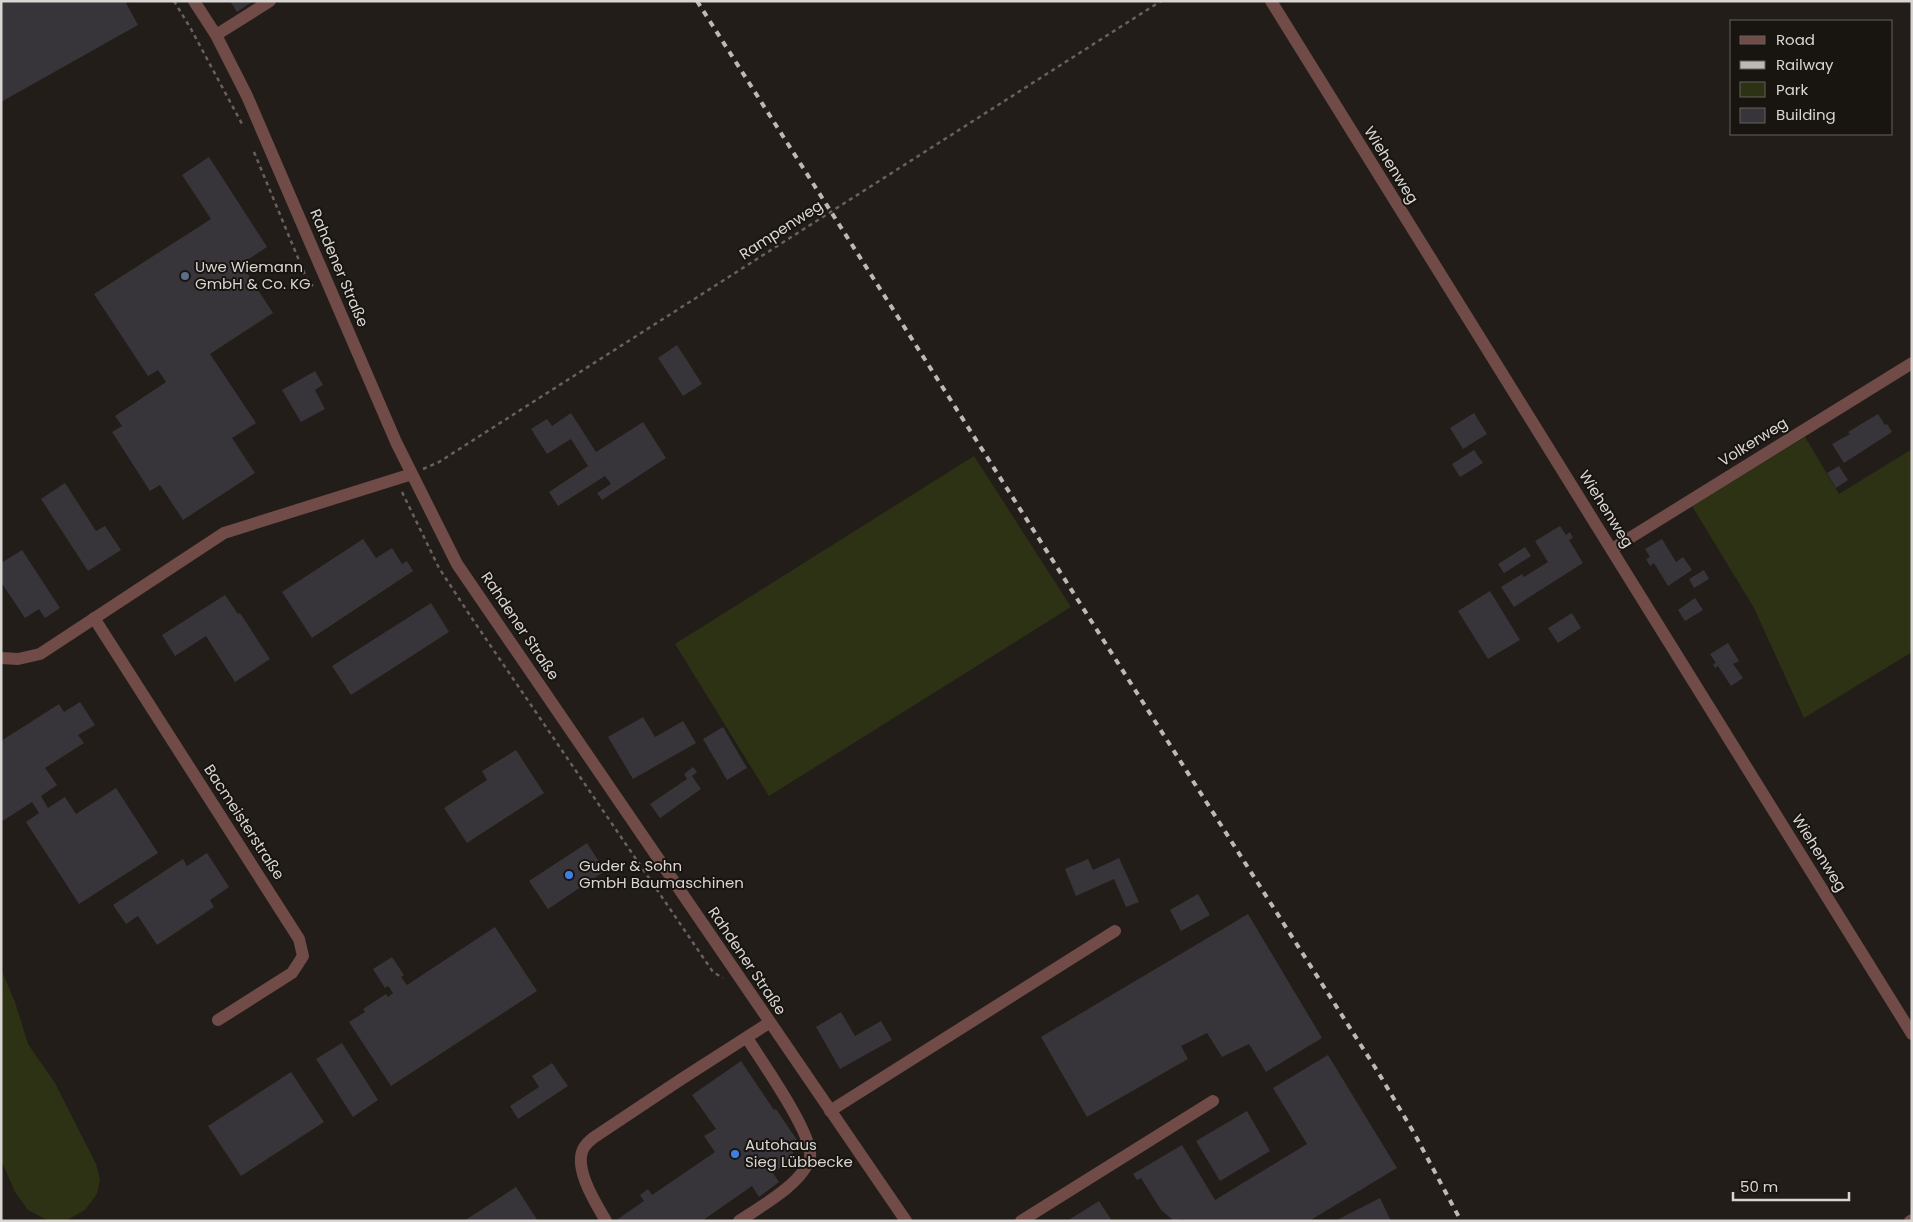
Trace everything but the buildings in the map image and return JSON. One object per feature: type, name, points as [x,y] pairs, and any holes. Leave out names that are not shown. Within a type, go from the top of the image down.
[{"type":"street","name":"Rahdener Straße","points":[[194,1],[216,36],[247,96],[371,385],[412,474],[457,564],[906,1221]]},
{"type":"street","points":[[216,36],[270,1]]},
{"type":"street","name":"Wiehenweg","points":[[1271,1],[1912,1034]]},
{"type":"street","name":"Volkerweg","points":[[1612,548],[1912,362]]},
{"type":"street","points":[[2,658],[18,659],[40,654],[224,533],[412,474]]},
{"type":"street","name":"Bacmeisterstraße","points":[[94,618],[299,939],[303,956],[292,973],[218,1020]]},
{"type":"street","points":[[830,1111],[1115,932]]},
{"type":"street","points":[[606,1221],[583,1176],[581,1158],[584,1147],[594,1138],[656,1096],[769,1023]]},
{"type":"street","points":[[739,1221],[782,1192],[804,1168],[810,1156],[808,1143],[788,1103],[746,1038]]},
{"type":"street","points":[[1021,1221],[1212,1101]]},
{"type":"path","name":"Rampenweg","points":[[412,474],[439,462],[1160,1]]},
{"type":"path","points":[[396,479],[440,568],[471,617],[713,972],[729,983]]},
{"type":"green space","points":[[1805,437],[1839,494],[1912,449],[1912,652],[1804,718],[1754,608],[1692,506]]},
{"type":"green space","points":[[974,456],[1071,607],[769,796],[675,644]]},
{"type":"green space","points":[[1,969],[15,1002],[28,1044],[55,1083],[96,1164],[100,1179],[97,1194],[85,1210],[67,1220],[49,1221],[28,1210],[15,1192],[1,1160]]},
{"type":"railway","points":[[697,1],[1378,1072],[1414,1133],[1461,1221]]},
{"type":"place","name":"Uwe Wiemann GmbH & Co. KG","points":[[185,276]]},
{"type":"place","name":"Guder & Sohn GmbH Baumaschinen","points":[[569,875]]},
{"type":"place","name":"Autohaus Sieg Lübbecke","points":[[735,1154]]}]
